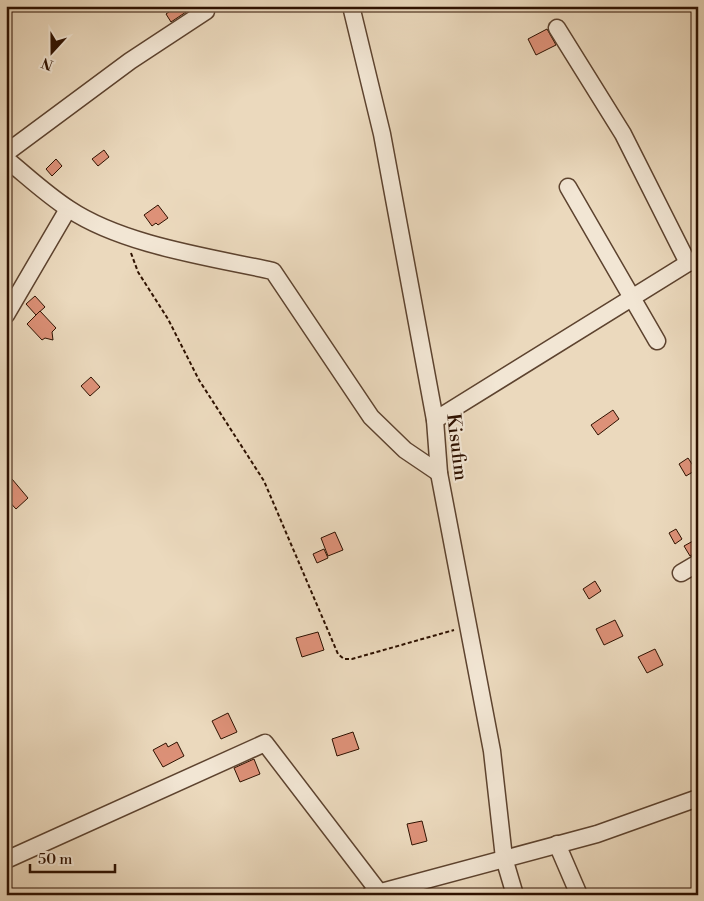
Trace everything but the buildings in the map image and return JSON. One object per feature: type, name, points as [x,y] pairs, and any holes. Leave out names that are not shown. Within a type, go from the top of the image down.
[{"type":"street","points":[[6,153],[130,61],[206,11],[206,6]]},
{"type":"street","name":"Kisufim","points":[[357,9],[435,420],[439,473],[492,751],[504,858],[515,895]]},
{"type":"street","points":[[435,420],[693,261],[623,134],[557,28]]},
{"type":"street","points":[[6,159],[68,209],[114,233],[196,254],[272,270],[371,417],[405,450],[439,473]]},
{"type":"street","points":[[568,187],[658,341]]},
{"type":"street","points":[[6,315],[68,209]]},
{"type":"street","points":[[681,573],[698,563]]},
{"type":"street","points":[[6,860],[265,742],[374,893],[597,834],[698,798]]},
{"type":"street","points":[[557,844],[579,895]]},
{"type":"path","points":[[124,235],[138,272],[168,319],[199,380],[264,481],[338,654],[344,659],[352,659],[469,626]]}]
